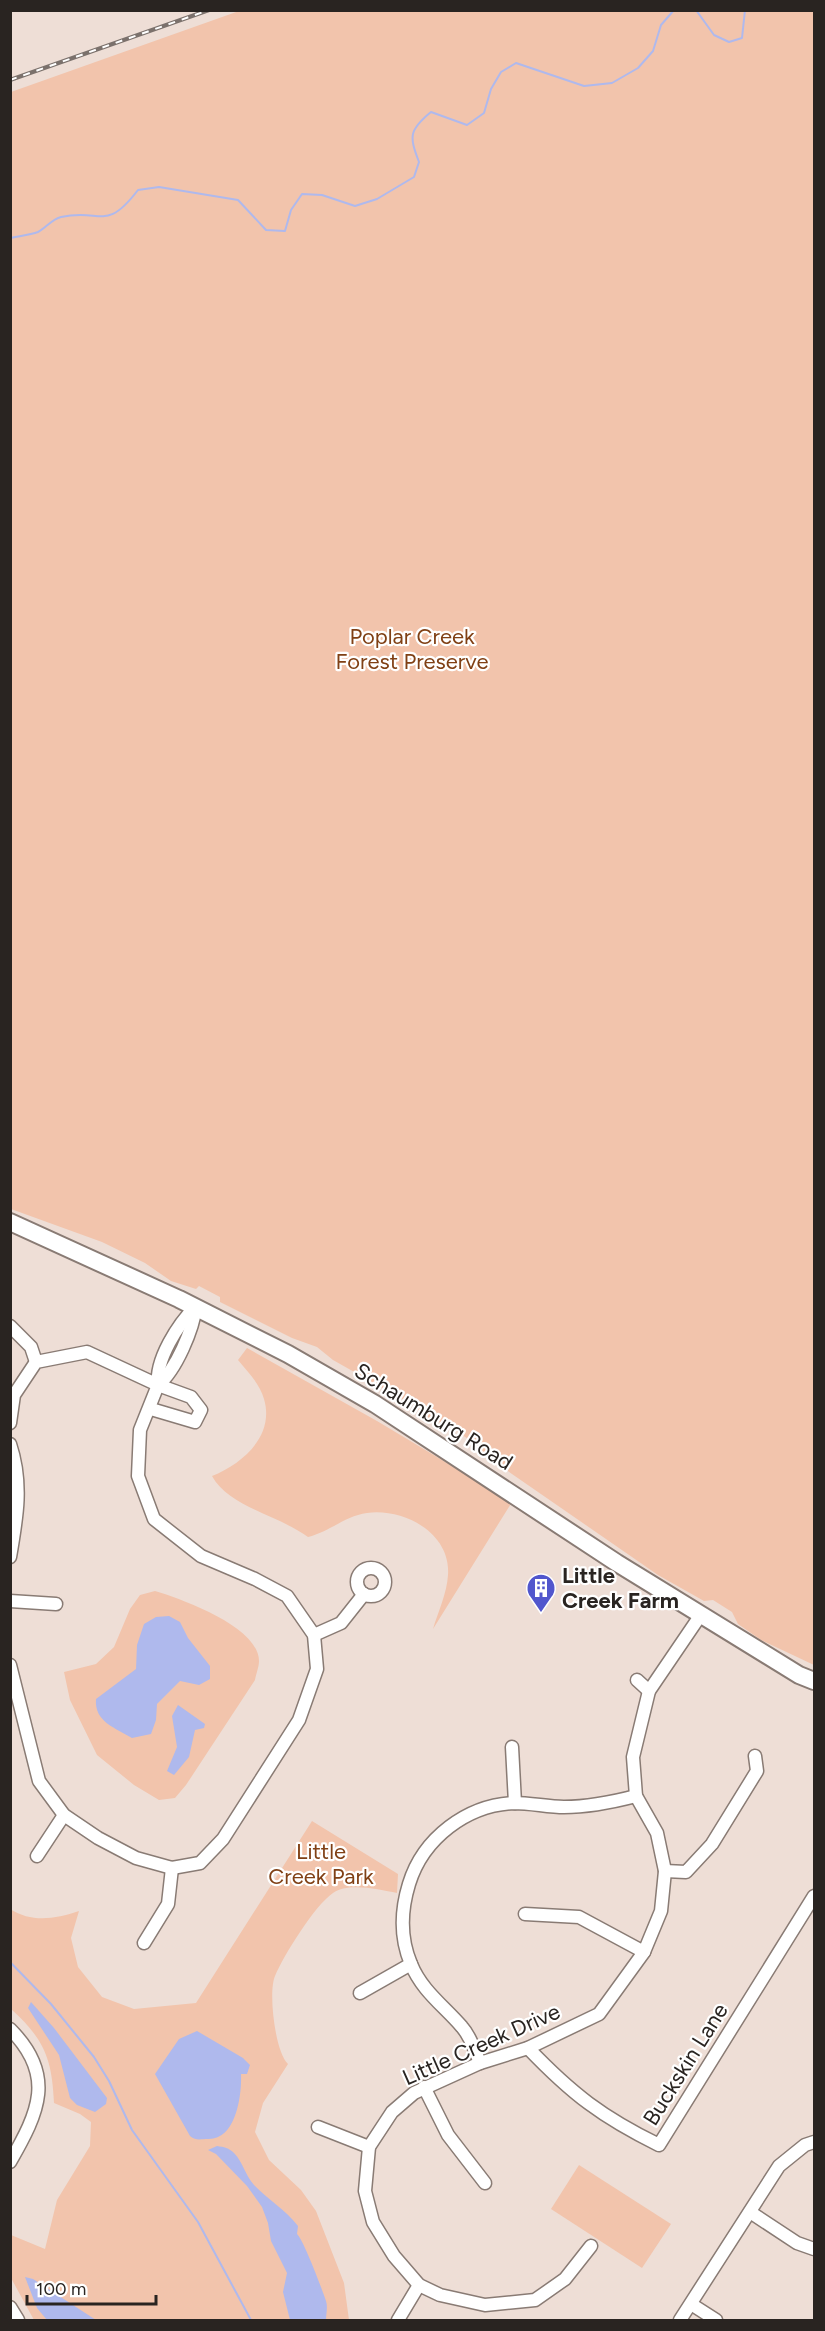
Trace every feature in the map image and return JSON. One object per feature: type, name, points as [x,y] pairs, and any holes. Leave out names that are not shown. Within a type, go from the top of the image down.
[{"type":"main road","name":"Schaumburg Road","points":[[10,1222],[196,1306],[288,1354],[375,1404],[700,1616],[799,1675],[814,1681]]},
{"type":"street","points":[[10,1665],[39,1780],[64,1815],[98,1838],[136,1858],[172,1868],[200,1863],[223,1839],[299,1720],[317,1669],[314,1635],[287,1596],[255,1579],[201,1556],[154,1519],[138,1476],[140,1430],[151,1409],[159,1385],[168,1377],[194,1324],[196,1306]]},
{"type":"street","points":[[10,1326],[31,1347],[36,1362]]},
{"type":"street","points":[[10,1424],[14,1395],[36,1362],[87,1352],[159,1385],[192,1397],[201,1410],[195,1422],[151,1409]]},
{"type":"street","points":[[10,1444],[17,1463],[19,1508],[10,1557]]},
{"type":"street","points":[[314,1635],[341,1623],[364,1594]]},
{"type":"street","points":[[10,1601],[56,1604]]},
{"type":"street","name":"Little Creek Drive","points":[[591,2246],[565,2279],[536,2300],[485,2305],[440,2295],[419,2285],[394,2256],[373,2222],[366,2191],[369,2147],[392,2112],[424,2087],[480,2063],[528,2048],[599,2014],[644,1952],[661,1911],[665,1871],[657,1833],[636,1796],[633,1757],[649,1692],[700,1616]]},
{"type":"street","points":[[637,1680],[649,1692]]},
{"type":"street","points":[[512,1747],[515,1803]]},
{"type":"street","points":[[665,1871],[686,1872],[712,1844],[757,1771],[755,1756]]},
{"type":"street","points":[[480,2063],[463,2028],[426,1990],[411,1964],[402,1919],[410,1881],[423,1855],[440,1835],[482,1809],[515,1803],[578,1807],[636,1796]]},
{"type":"street","points":[[37,1856],[64,1815]]},
{"type":"street","points":[[144,1943],[168,1904],[172,1868]]},
{"type":"street","name":"Buckskin Lane","points":[[528,2048],[566,2088],[615,2123],[659,2145],[814,1896]]},
{"type":"street","points":[[525,1914],[579,1917],[644,1952]]},
{"type":"street","points":[[360,1993],[411,1964]]},
{"type":"street","points":[[10,2029],[23,2042],[38,2066],[38,2096],[32,2124],[10,2162]]},
{"type":"street","points":[[424,2087],[448,2135],[485,2183]]},
{"type":"street","points":[[318,2127],[369,2147]]},
{"type":"street","points":[[680,2320],[779,2166],[806,2145],[814,2142]]},
{"type":"street","points":[[750,2212],[796,2243],[814,2249]]},
{"type":"street","points":[[398,2320],[419,2285]]},
{"type":"street","points":[[691,2304],[716,2320]]},
{"type":"street","points":[[10,2307],[18,2320]]},
{"type":"green space","name":"Poplar Creek Forest Preserve","points":[[239,11],[814,11],[814,1665],[761,1640],[738,1624],[732,1612],[713,1600],[704,1601],[658,1575],[486,1456],[477,1445],[443,1422],[432,1422],[408,1400],[402,1399],[333,1360],[317,1347],[292,1338],[220,1302],[220,1297],[199,1286],[196,1289],[171,1281],[145,1263],[102,1242],[11,1209],[11,92]]},
{"type":"green space","points":[[247,1348],[377,1421],[512,1502],[433,1629],[446,1589],[447,1560],[442,1547],[422,1526],[396,1515],[367,1513],[351,1517],[308,1537],[230,1496],[212,1476],[245,1456],[253,1447],[265,1425],[266,1412],[260,1388],[238,1360]]},
{"type":"green space","points":[[155,1591],[200,1608],[233,1626],[247,1637],[256,1649],[259,1661],[255,1680],[186,1785],[175,1798],[159,1800],[134,1785],[97,1755],[70,1700],[64,1672],[96,1664],[114,1647],[130,1609],[140,1595]]},
{"type":"green space","name":"Little Creek Park","points":[[312,1821],[398,1874],[397,1893],[356,1887],[333,1893],[309,1919],[285,1956],[275,1976],[272,1995],[276,2035],[283,2057],[288,2064],[263,2103],[255,2132],[269,2160],[301,2190],[316,2211],[344,2283],[349,2320],[34,2320],[11,2278],[11,2235],[45,2249],[57,2200],[90,2146],[91,2122],[80,2114],[54,2103],[51,2074],[44,2050],[31,2030],[11,2009],[10,1909],[35,1918],[61,1916],[79,1911],[71,1938],[78,1967],[102,1997],[134,2009],[196,2003]]},
{"type":"green space","points":[[579,2165],[671,2224],[642,2268],[551,2209]]},
{"type":"water","points":[[169,1616],[180,1622],[188,1638],[210,1666],[210,1679],[199,1685],[180,1681],[157,1704],[156,1720],[151,1734],[132,1738],[102,1719],[96,1707],[96,1699],[136,1669],[137,1645],[144,1624],[156,1617]]},
{"type":"water","points":[[178,1705],[205,1724],[204,1728],[195,1730],[189,1757],[174,1775],[167,1771],[177,1747],[172,1716]]},
{"type":"water","points":[[31,2002],[54,2028],[107,2098],[106,2104],[95,2112],[77,2105],[70,2098],[59,2055],[28,2008]]},
{"type":"water","points":[[197,2031],[243,2058],[250,2065],[247,2074],[241,2074],[238,2104],[231,2124],[225,2132],[208,2139],[196,2139],[190,2136],[155,2074],[179,2039]]},
{"type":"water","points":[[217,2146],[234,2153],[254,2185],[298,2226],[297,2234],[326,2301],[326,2320],[290,2320],[283,2292],[287,2273],[271,2241],[262,2207],[247,2186],[216,2154],[208,2150]]},
{"type":"water","points":[[25,2277],[33,2279],[96,2320],[47,2320],[37,2308]]},
{"type":"waterway","points":[[10,238],[38,232],[61,217],[110,215],[127,203],[138,190],[159,187],[238,200],[266,230],[285,231],[291,210],[302,194],[322,195],[355,206],[377,199],[414,177],[419,162],[413,134],[418,124],[431,112],[467,125],[484,113],[491,89],[501,72],[516,63],[584,86],[612,83],[638,68],[653,51],[661,25],[674,10]]},
{"type":"waterway","points":[[696,10],[714,35],[729,42],[742,38],[745,10]]},
{"type":"waterway","points":[[10,1962],[51,2004],[94,2057],[109,2081],[132,2130],[198,2222],[251,2320]]},
{"type":"railway","points":[[10,80],[209,10]]},
{"type":"place","name":"Little Creek Farm","points":[[541,1614]]}]
